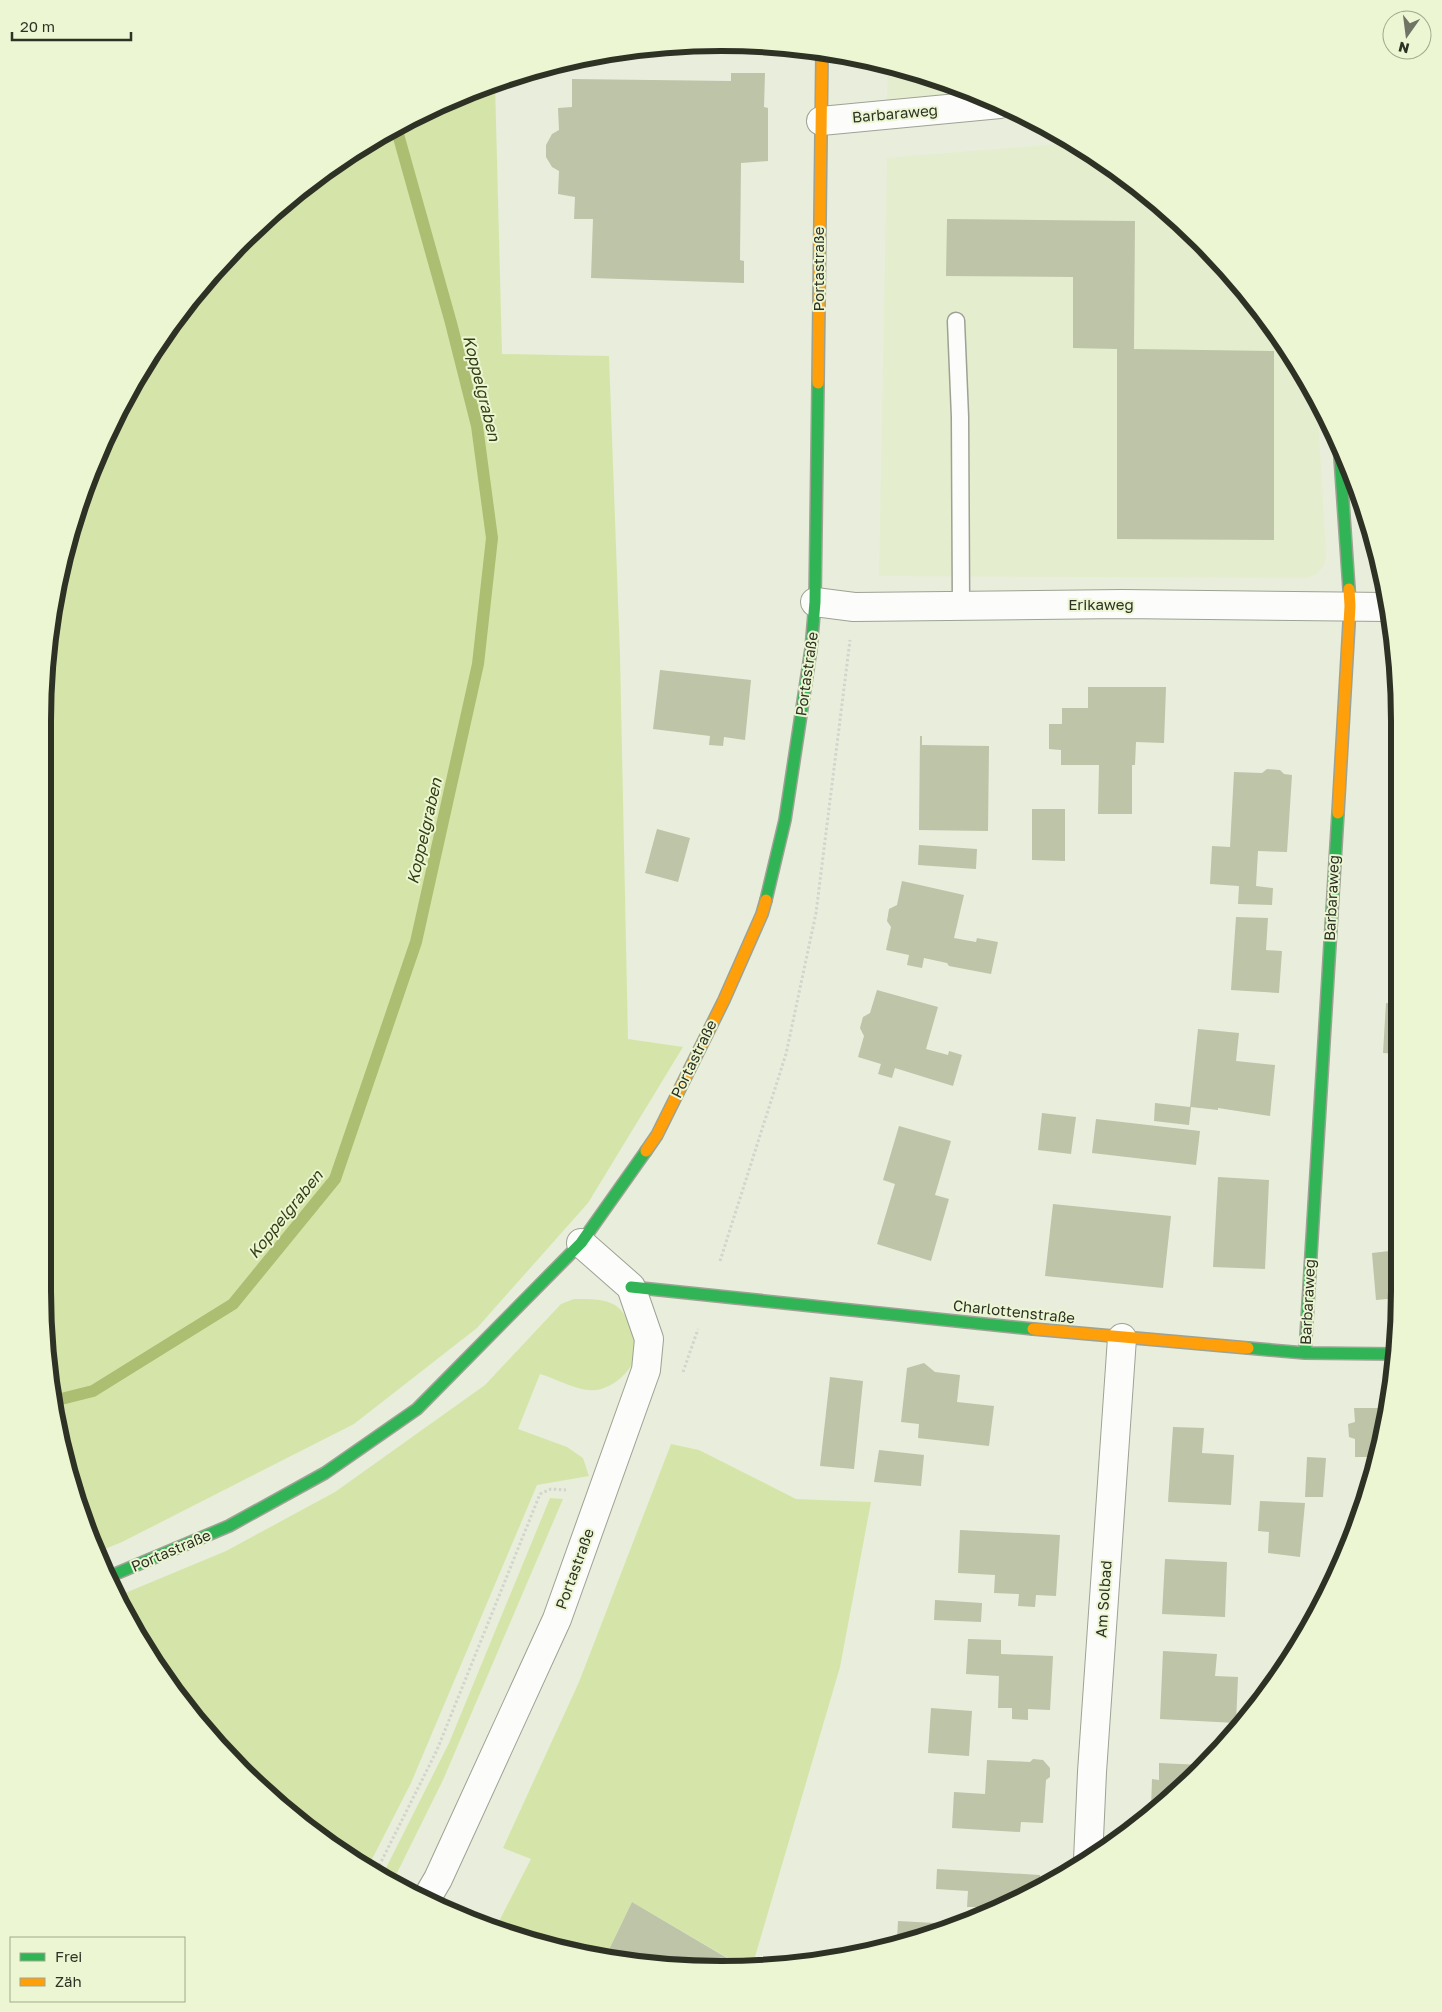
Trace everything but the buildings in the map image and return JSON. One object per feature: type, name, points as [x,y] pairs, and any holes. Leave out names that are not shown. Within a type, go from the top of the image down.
[{"type":"main road","name":"Portastraße","points":[[114,1574],[238,1521],[325,1473],[417,1409],[581,1243],[657,1135],[724,1000],[762,914],[785,820],[811,649],[815,602],[822,59]]},
{"type":"main road","name":"Barbaraweg","points":[[1305,1353],[1350,606],[1341,467]]},
{"type":"main road","name":"Charlottenstraße","points":[[631,1287],[1122,1338],[1305,1353],[1387,1354]]},
{"type":"street","name":"Barbaraweg","points":[[821,121],[970,100]]},
{"type":"street","name":"Erikaweg","points":[[815,602],[854,608],[1122,604],[1381,607]]},
{"type":"street","name":"Portastraße","points":[[429,1894],[557,1619],[646,1370],[649,1339],[631,1287],[581,1243]]},
{"type":"street","name":"Am Solbad","points":[[1088,1851],[1092,1772],[1122,1338]]},
{"type":"lane","points":[[956,322],[960,417],[961,606]]},
{"type":"path","points":[[680,1379],[709,1296],[786,1054],[816,913],[854,608]]},
{"type":"path","points":[[379,1866],[437,1750],[540,1494],[551,1488],[601,1496]]},
{"type":"shaded area","points":[[888,73],[969,99],[887,106]]},
{"type":"shaded area","points":[[1061,144],[1129,190],[1163,217],[1195,247],[1225,279],[1278,349],[1318,418],[1326,556],[1324,565],[1317,574],[1306,578],[879,576],[887,158]]},
{"type":"green space","points":[[495,91],[502,354],[609,356],[620,655],[628,1039],[683,1047],[588,1203],[477,1328],[354,1424],[122,1542],[103,1550],[87,1506],[64,1422],[53,1335],[51,1291],[51,721],[57,634],[64,590],[74,548],[102,465],[120,425],[164,349],[217,279],[279,217],[349,164],[425,120]]},
{"type":"green space","points":[[574,1299],[590,1299],[615,1305],[627,1319],[636,1338],[636,1356],[623,1376],[610,1385],[596,1390],[575,1387],[540,1374],[518,1429],[567,1447],[583,1458],[589,1476],[537,1485],[411,1783],[371,1862],[313,1822],[279,1795],[217,1733],[164,1663],[124,1594],[226,1551],[335,1492],[485,1385],[561,1304]]},
{"type":"green space","points":[[671,1444],[699,1450],[796,1499],[871,1502],[840,1667],[754,1959],[732,1960],[632,1902],[608,1951],[548,1938],[498,1922],[531,1859],[503,1848],[579,1682]]},
{"type":"green space","points":[[550,1498],[563,1499],[443,1780],[395,1876],[385,1870],[449,1743]]},
{"type":"waterway","name":"Koppelgraben","points":[[60,1399],[93,1391],[233,1304],[335,1179],[416,942],[478,664],[492,538],[477,426],[451,323],[398,134]]},
{"type":"traffic: fast","points":[[766,900],[785,820],[811,649],[815,602],[818,383]]},
{"type":"traffic: fast","points":[[1341,467],[1349,589]]},
{"type":"traffic: fast","points":[[1305,1353],[1338,813]]},
{"type":"traffic: fast","points":[[114,1574],[229,1526],[325,1473],[417,1409],[581,1243],[646,1151]]},
{"type":"traffic: fast","points":[[631,1287],[1033,1329]]},
{"type":"traffic: fast","points":[[1248,1348],[1305,1353],[1387,1354]]},
{"type":"traffic: slow","points":[[818,383],[822,59]]},
{"type":"traffic: slow","points":[[1338,813],[1350,606],[1349,589]]},
{"type":"traffic: slow","points":[[646,1151],[657,1135],[724,1000],[762,914],[766,900]]},
{"type":"traffic: slow","points":[[1033,1329],[1248,1348]]}]
